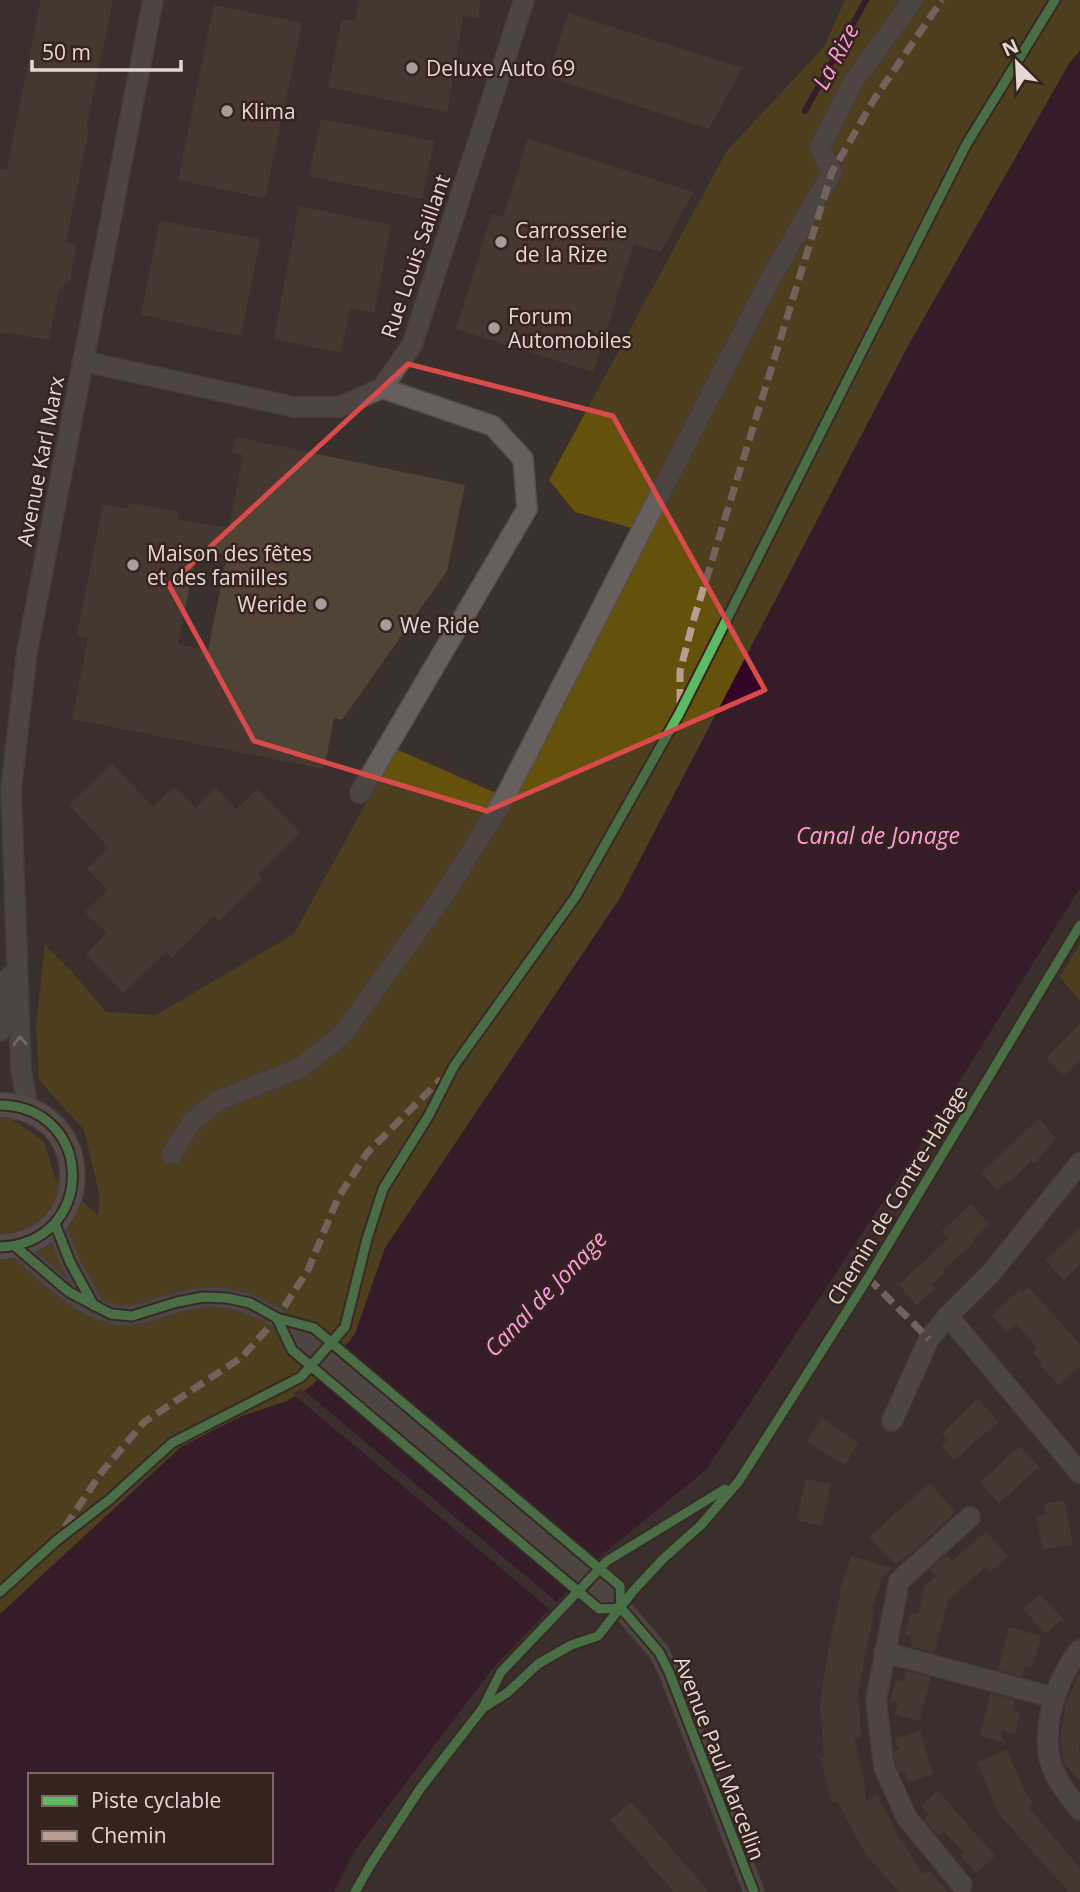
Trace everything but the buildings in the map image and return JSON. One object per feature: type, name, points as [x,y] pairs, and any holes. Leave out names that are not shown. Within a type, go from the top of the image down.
[{"type":"main road","points":[[0,1105],[28,1109],[51,1124],[67,1146],[72,1160],[73,1187],[63,1213],[55,1224],[37,1238],[8,1247]]},
{"type":"street","name":"Avenue Karl Marx","points":[[28,1109],[22,1069],[11,789],[27,652],[153,0]]},
{"type":"street","name":"Rue Louis Saillant","points":[[382,388],[412,345],[524,0]]},
{"type":"street","points":[[172,1154],[191,1123],[217,1101],[300,1068],[342,1035],[447,890],[505,797],[767,285],[832,172],[821,147],[853,82],[913,0]]},
{"type":"street","points":[[82,361],[294,407],[340,407],[382,388],[493,426],[523,459],[527,509],[360,793]]},
{"type":"street","name":"Avenue Karl Marx","points":[[0,1031],[15,934]]},
{"type":"street","points":[[892,1421],[929,1339],[991,1273],[1080,1163]]},
{"type":"street","points":[[55,1224],[70,1262],[94,1307]]},
{"type":"street","points":[[8,1247],[94,1307]]},
{"type":"street","name":"Avenue Paul Marcellin","points":[[94,1307],[111,1314],[132,1316],[177,1302],[204,1297],[227,1298],[250,1303],[277,1318],[621,1608],[646,1634],[669,1672],[754,1892]]},
{"type":"street","points":[[948,1316],[1080,1473]]},
{"type":"street","points":[[962,1885],[907,1818],[884,1767],[876,1700],[899,1581],[970,1517]]},
{"type":"street","points":[[1080,1650],[1072,1659],[1055,1698],[1047,1742],[1052,1765],[1061,1786],[1080,1810]]},
{"type":"street","points":[[884,1653],[1055,1698]]},
{"type":"highlighted area","points":[[408,364],[613,416],[765,690],[487,811],[254,741],[169,585]]},
{"type":"shaded area","points":[[845,0],[1080,0],[1080,51],[1070,62],[908,346],[620,898],[385,1248],[355,1334],[313,1385],[287,1401],[242,1416],[181,1447],[0,1614],[0,1108],[11,1119],[44,1141],[55,1178],[98,1215],[100,1197],[84,1130],[39,1080],[36,1028],[45,945],[106,1012],[156,1015],[294,934],[396,749],[505,797],[646,532],[575,512],[549,480],[726,152],[824,47]]},
{"type":"shaded area","points":[[1080,944],[1080,1001],[1060,977]]},
{"type":"water","name":"Canal de Jonage","points":[[1080,51],[1080,888],[913,1156],[706,1470],[602,1555],[494,1667],[355,1850],[334,1892],[0,1892],[0,1614],[181,1447],[242,1416],[287,1401],[313,1385],[355,1334],[385,1248],[620,898],[908,346],[1070,62]]},
{"type":"pier","points":[[342,1344],[599,1563],[571,1591],[316,1376]]},
{"type":"pier","points":[[301,1388],[559,1604],[552,1611],[293,1394]]},
{"type":"waterway","name":"La Rize","points":[[805,111],[866,0]]},
{"type":"marked path","points":[[680,703],[680,671],[693,622],[832,172],[875,98],[942,0]]},
{"type":"marked path","points":[[65,1527],[101,1473],[144,1422],[242,1357],[277,1318],[308,1270],[338,1198],[367,1153],[441,1079]]},
{"type":"marked path","points":[[868,1278],[929,1339]]},
{"type":"cycle path","points":[[0,1592],[172,1443],[301,1377],[345,1327],[367,1239],[383,1189],[429,1115],[454,1066],[576,896],[679,714],[966,145],[1055,0]]},
{"type":"cycle path","name":"Chemin de Contre-Halage","points":[[355,1892],[420,1789],[483,1708],[507,1693],[538,1664],[571,1645],[598,1636],[634,1590],[701,1525],[739,1481],[868,1278],[1080,925]]},
{"type":"cycle path","points":[[0,1105],[32,1112],[54,1127],[68,1150],[72,1175],[68,1201],[54,1223],[32,1240],[0,1247]]},
{"type":"cycle path","points":[[55,1224],[70,1262],[94,1306]]},
{"type":"cycle path","points":[[16,1247],[69,1292],[111,1314],[132,1316],[177,1302],[204,1297],[227,1298],[250,1303],[277,1318],[314,1328],[620,1586],[621,1608]]},
{"type":"cycle path","points":[[277,1318],[292,1350],[599,1609],[621,1608]]},
{"type":"cycle path","points":[[483,1708],[501,1672],[607,1561],[725,1489]]},
{"type":"cycle path","points":[[621,1608],[659,1652],[669,1672],[754,1892]]},
{"type":"place","name":"Deluxe Auto 69","points":[[412,68]]},
{"type":"place","name":"Klima","points":[[227,111]]},
{"type":"place","name":"Carrosserie de la Rize","points":[[501,242]]},
{"type":"place","name":"Forum Automobiles","points":[[494,328]]},
{"type":"place","name":"Maison des fêtes et des familles","points":[[133,565]]},
{"type":"place","name":"Weride","points":[[321,604]]},
{"type":"place","name":"We Ride","points":[[386,625]]}]
